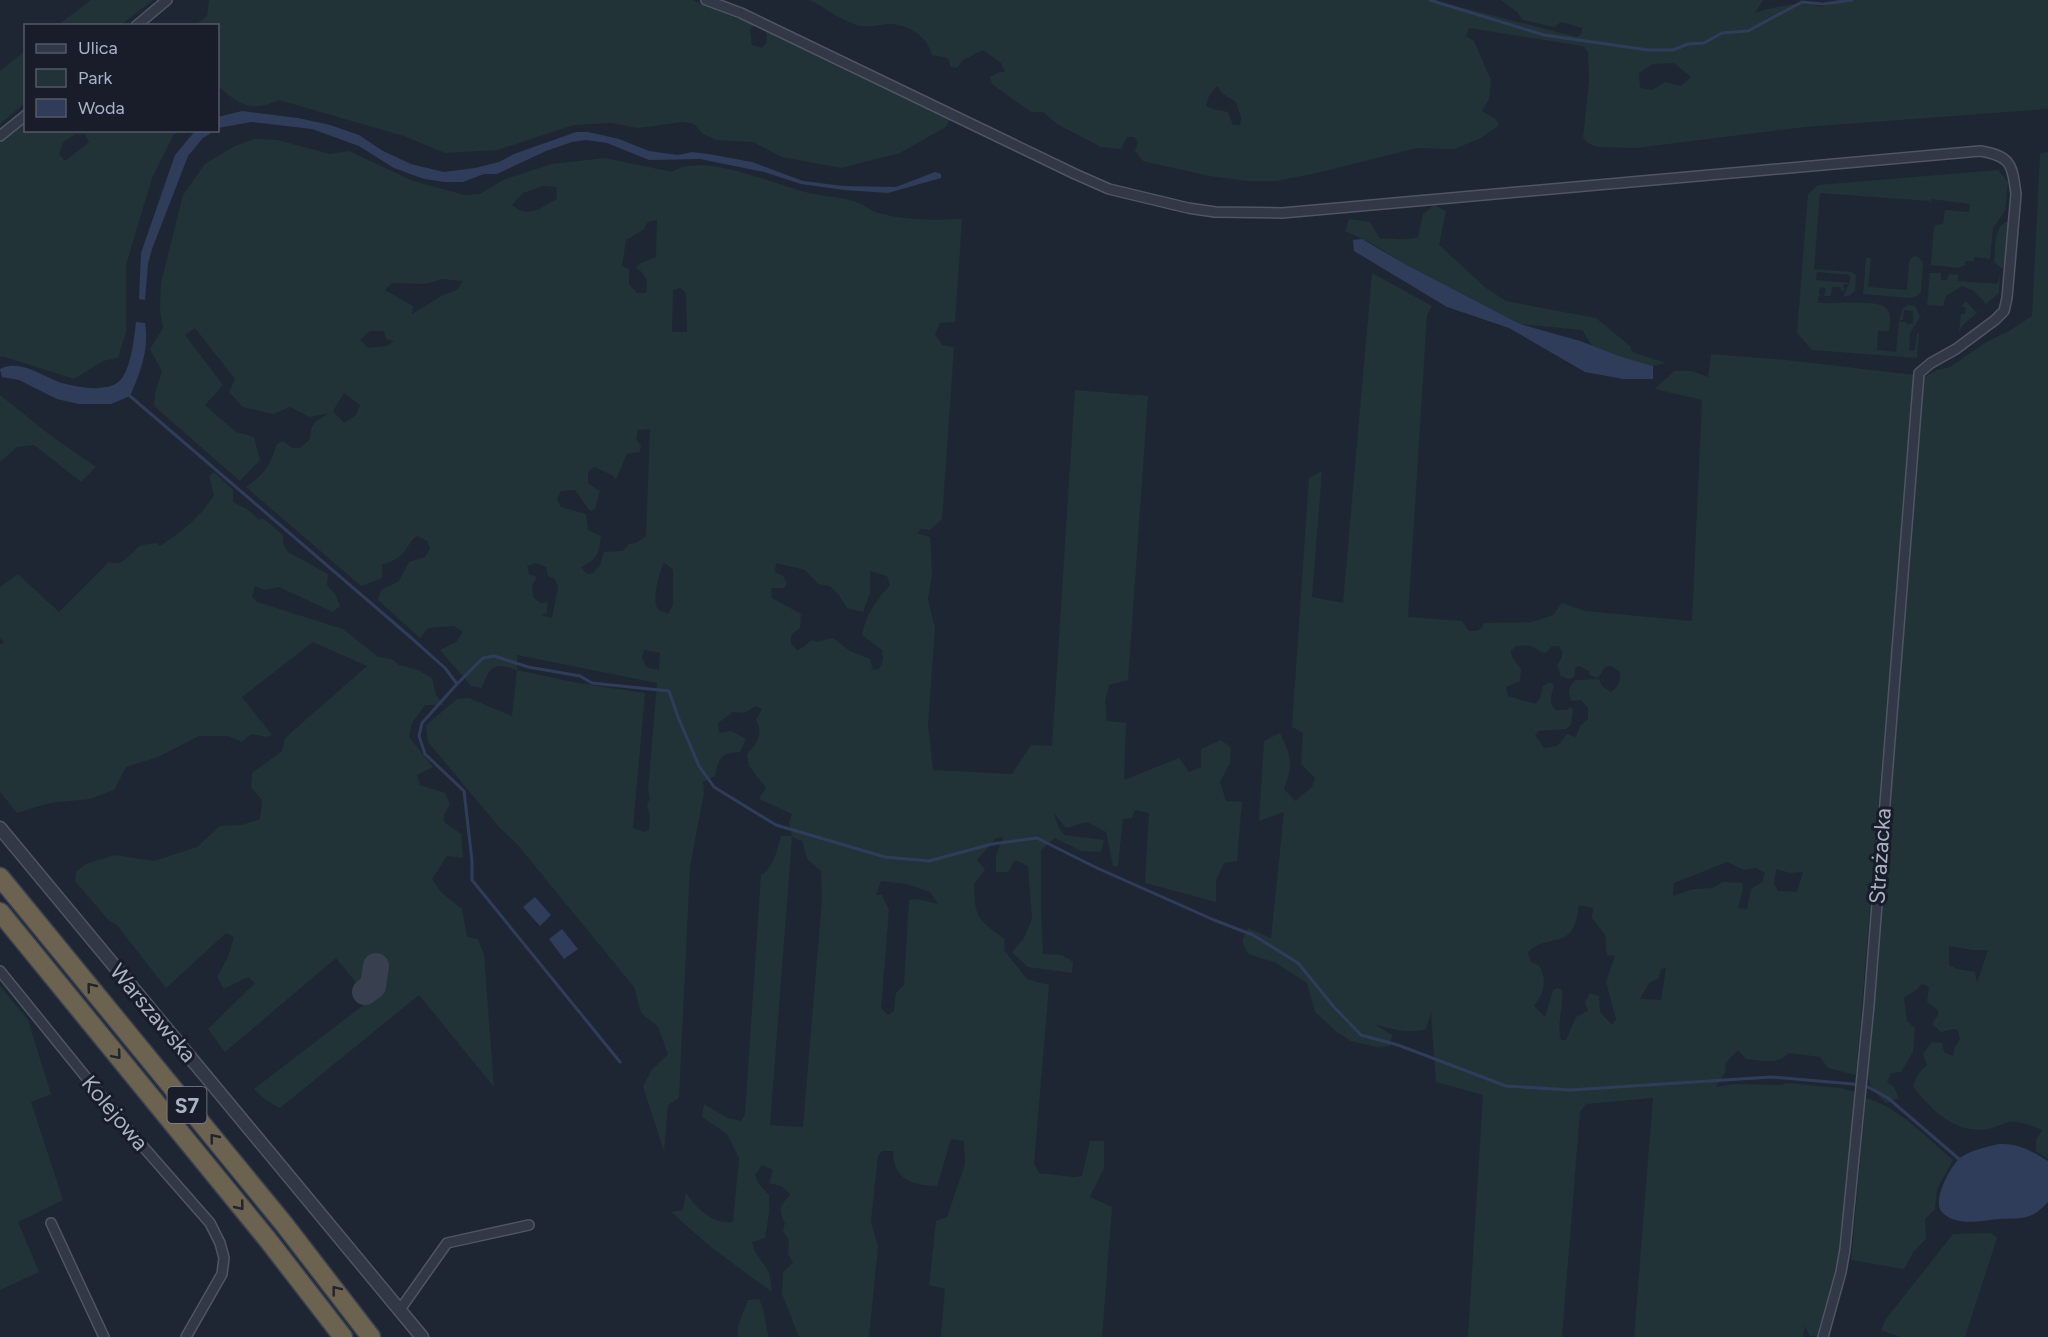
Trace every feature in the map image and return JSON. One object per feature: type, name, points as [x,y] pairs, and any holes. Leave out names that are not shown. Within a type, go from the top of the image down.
[{"type":"highway","name":"S7","points":[[0,877],[284,1224],[371,1337]]},
{"type":"highway","name":"S7","points":[[0,912],[268,1240],[343,1337]]},
{"type":"street","points":[[138,24],[167,0]]},
{"type":"street","name":"Strażacka","points":[[706,0],[741,13],[1109,189],[1206,211],[1282,213],[1980,151],[1998,154],[2009,164],[2014,177],[2016,194],[2004,311],[1956,349],[1931,363],[1920,373],[1861,1092],[1845,1249],[1823,1337]]},
{"type":"street","points":[[0,136],[24,117]]},
{"type":"street","name":"Warszawska","points":[[0,828],[422,1337]]},
{"type":"street","name":"Kolejowa","points":[[0,971],[132,1134],[210,1223],[220,1243],[224,1258],[222,1274],[186,1337]]},
{"type":"street","points":[[51,1223],[104,1337]]},
{"type":"street","points":[[399,1311],[447,1243],[529,1225]]},
{"type":"green space","points":[[91,0],[153,0],[122,24],[59,24]]},
{"type":"green space","points":[[209,0],[692,0],[754,25],[750,30],[752,45],[762,48],[767,42],[766,30],[950,119],[946,127],[900,153],[841,168],[782,157],[753,142],[716,140],[703,134],[694,124],[682,122],[638,128],[611,123],[574,125],[497,150],[445,153],[404,136],[279,100],[260,106],[239,102],[219,87],[219,24],[197,24],[207,16]]},
{"type":"green space","points":[[810,0],[1432,0],[1577,37],[1582,33],[1582,28],[1561,22],[1554,27],[1523,20],[1517,12],[1501,0],[1763,0],[1755,13],[1798,4],[1822,7],[1837,0],[2048,0],[2048,109],[1805,127],[1636,148],[1597,147],[1583,138],[1589,81],[1588,52],[1583,46],[1469,28],[1466,36],[1474,41],[1491,80],[1489,99],[1482,111],[1496,119],[1499,125],[1481,138],[1455,149],[1417,148],[1276,181],[1247,181],[1210,176],[1143,161],[1135,151],[1138,142],[1134,137],[1127,137],[1121,149],[1101,147],[1057,124],[1043,112],[1031,112],[992,84],[990,77],[999,72],[1005,72],[1001,63],[983,50],[963,60],[957,68],[951,67],[948,58],[932,55],[926,42],[916,32],[904,26],[855,25]],"holes":[[[1674,63],[1691,77],[1681,86],[1665,82],[1652,90],[1640,88],[1639,73],[1653,64]],[[1217,86],[1223,94],[1236,102],[1241,117],[1240,125],[1233,125],[1228,112],[1206,106],[1209,96]]]},
{"type":"green space","points":[[24,52],[24,104],[0,124],[0,71]]},
{"type":"green space","points":[[24,123],[24,132],[178,132],[173,136],[152,178],[126,265],[126,332],[118,358],[103,361],[74,379],[0,357],[0,143]],"holes":[[[76,134],[85,134],[89,142],[65,161],[59,154],[63,142]]]},
{"type":"green space","points":[[254,139],[277,140],[330,154],[349,151],[413,181],[465,195],[480,194],[503,180],[551,164],[605,158],[672,172],[702,165],[720,167],[809,193],[853,201],[886,215],[918,219],[962,219],[955,322],[940,323],[935,334],[942,345],[954,347],[942,519],[930,530],[921,529],[917,533],[930,537],[932,574],[928,599],[935,628],[928,725],[933,770],[1012,774],[1031,745],[1052,746],[1075,390],[1148,396],[1128,680],[1109,685],[1105,702],[1107,721],[1126,723],[1124,780],[1179,758],[1189,772],[1201,767],[1201,749],[1221,740],[1231,748],[1230,763],[1220,782],[1226,801],[1242,802],[1237,861],[1224,863],[1216,880],[1216,902],[1145,883],[1149,813],[1135,810],[1132,818],[1123,819],[1118,866],[1113,866],[1106,832],[1087,822],[1066,828],[1053,812],[1064,835],[1104,840],[1101,852],[1081,851],[1055,838],[1041,850],[1043,954],[1062,955],[1073,962],[1072,973],[1028,967],[1012,952],[1024,938],[1032,919],[1028,866],[1015,860],[1008,872],[996,872],[996,856],[1003,837],[996,838],[977,860],[985,870],[974,884],[975,904],[979,917],[988,927],[1005,939],[1004,950],[1027,979],[1049,985],[1034,1164],[1039,1173],[1082,1176],[1090,1141],[1104,1141],[1104,1168],[1090,1197],[1112,1207],[1102,1337],[941,1337],[945,1289],[929,1285],[936,1221],[947,1217],[965,1164],[964,1141],[951,1139],[937,1186],[912,1182],[900,1175],[896,1169],[893,1151],[882,1151],[878,1156],[871,1221],[878,1247],[869,1337],[799,1337],[782,1294],[783,1272],[793,1263],[788,1253],[789,1240],[783,1231],[785,1223],[781,1214],[782,1204],[790,1194],[781,1186],[769,1183],[773,1170],[762,1165],[755,1175],[758,1183],[769,1195],[769,1213],[765,1238],[752,1242],[754,1250],[769,1272],[772,1292],[712,1248],[671,1212],[683,1210],[686,1192],[705,1214],[718,1221],[733,1222],[739,1158],[727,1134],[702,1117],[704,1104],[728,1118],[741,1121],[745,1114],[761,875],[772,863],[781,836],[792,836],[789,823],[792,814],[759,799],[766,788],[749,766],[747,754],[758,738],[759,730],[756,720],[762,709],[756,706],[744,713],[733,712],[718,723],[719,733],[731,731],[746,739],[740,752],[729,753],[722,757],[715,776],[703,782],[704,793],[690,866],[679,1098],[668,1105],[664,1151],[643,1087],[651,1071],[668,1054],[658,1027],[641,1013],[634,987],[517,844],[499,827],[428,742],[426,725],[457,699],[469,698],[512,716],[517,670],[503,666],[494,667],[482,688],[471,686],[440,650],[456,642],[463,632],[454,626],[428,628],[420,638],[378,600],[381,590],[398,582],[409,562],[425,557],[430,549],[427,541],[417,536],[400,557],[382,565],[382,578],[361,586],[246,487],[266,469],[277,444],[283,441],[292,448],[300,448],[310,439],[315,422],[329,413],[310,417],[290,407],[273,414],[243,407],[229,392],[235,379],[195,328],[185,335],[223,385],[205,405],[236,432],[254,437],[260,460],[240,481],[154,406],[155,393],[162,371],[150,349],[163,328],[160,310],[161,283],[183,195],[205,164],[235,146]],"holes":[[[543,186],[556,187],[557,199],[535,211],[524,212],[512,205],[523,193]],[[657,220],[656,257],[641,263],[636,268],[645,276],[647,285],[646,293],[637,293],[629,284],[629,269],[622,266],[626,240],[643,230],[648,222]],[[442,279],[463,281],[457,290],[443,295],[412,314],[413,306],[385,290],[392,283],[426,284]],[[680,288],[686,293],[687,332],[672,332],[673,290]],[[370,331],[384,331],[386,339],[394,341],[387,346],[368,348],[360,340]],[[344,393],[360,405],[356,415],[344,423],[333,411]],[[650,429],[646,536],[636,543],[629,544],[623,551],[604,552],[600,565],[593,573],[587,574],[581,567],[591,562],[596,555],[601,536],[588,530],[586,514],[561,507],[557,499],[561,491],[575,490],[590,511],[595,509],[600,491],[588,483],[588,472],[594,467],[616,479],[627,454],[640,452],[641,446],[636,438],[638,430]],[[664,562],[673,570],[673,605],[668,614],[656,606],[658,579]],[[536,563],[546,567],[548,576],[555,579],[558,587],[552,618],[541,615],[547,613],[548,602],[540,603],[533,597],[532,585],[537,577],[529,574],[527,566]],[[776,563],[805,570],[818,584],[830,586],[847,608],[863,612],[870,593],[870,571],[887,576],[890,585],[872,608],[862,635],[882,650],[883,660],[879,669],[873,670],[870,659],[850,651],[833,638],[817,642],[811,640],[797,650],[791,644],[791,635],[800,628],[801,614],[772,598],[771,588],[784,588],[787,583],[783,576],[775,572]],[[644,650],[660,653],[659,670],[646,667],[642,658]],[[517,655],[657,683],[648,790],[650,798],[647,805],[650,815],[649,830],[644,832],[633,828],[645,693],[578,683],[517,670]],[[792,837],[802,841],[807,859],[821,871],[822,900],[803,1127],[770,1125]],[[881,881],[907,884],[930,892],[938,904],[918,899],[909,900],[904,985],[896,993],[894,1011],[888,1015],[881,1008],[889,910],[882,895],[876,895]]]},
{"type":"green space","points":[[2048,152],[2048,1159],[2036,1151],[2036,1140],[2042,1130],[2014,1122],[1987,1129],[1964,1128],[1936,1111],[1913,1086],[1918,1074],[1927,1065],[1923,1054],[1932,1042],[1942,1043],[1944,1052],[1953,1056],[1960,1039],[1958,1030],[1941,1032],[1932,1024],[1938,1015],[1938,1010],[1927,1002],[1929,987],[1922,984],[1904,998],[1907,1021],[1915,1028],[1913,1052],[1901,1072],[1891,1073],[1887,1082],[1894,1087],[1899,1098],[1886,1103],[1872,1089],[1867,1075],[1880,906],[1886,887],[1883,867],[1924,377],[1937,370],[1950,367],[1985,343],[2032,316],[2040,153]],"holes":[[[1949,946],[1988,950],[1977,983],[1975,972],[1949,965]]]},
{"type":"green space","points":[[1998,170],[2008,182],[2005,211],[1993,228],[1990,259],[1974,257],[1974,261],[1965,261],[1965,265],[1959,268],[1931,265],[1934,229],[1935,225],[1943,224],[1945,210],[1969,212],[1970,204],[1931,199],[1930,207],[1930,201],[1820,193],[1814,269],[1852,272],[1856,275],[1855,290],[1851,295],[1843,297],[1849,284],[1844,284],[1843,291],[1841,287],[1832,287],[1831,296],[1824,296],[1826,289],[1821,287],[1818,303],[1865,303],[1886,308],[1890,316],[1889,331],[1878,331],[1877,350],[1896,352],[1899,321],[1907,323],[1907,328],[1908,324],[1913,324],[1913,311],[1904,310],[1903,320],[1899,320],[1903,308],[1908,305],[1915,306],[1920,317],[1910,333],[1909,350],[1915,349],[1919,332],[1917,358],[1812,350],[1797,333],[1808,194],[1818,185]],"holes":[[[1817,272],[1850,275],[1850,283],[1816,280]]]},
{"type":"green space","points":[[1434,205],[1446,211],[1439,245],[1486,288],[1506,301],[1596,318],[1630,346],[1632,352],[1666,363],[1653,366],[1592,346],[1582,330],[1520,324],[1345,231],[1349,219],[1370,222],[1380,239],[1418,237],[1423,214]]},
{"type":"green space","points":[[2008,221],[2010,222],[2006,267],[2001,268],[1994,262],[1996,238],[2000,228]]},
{"type":"green space","points":[[1917,256],[1923,262],[1921,292],[1917,296],[1910,298],[1863,294],[1868,257],[1871,259],[1868,287],[1907,290],[1909,262],[1912,257]]},
{"type":"green space","points":[[1372,273],[1432,306],[1427,315],[1408,617],[1462,621],[1469,631],[1482,628],[1484,623],[1532,622],[1553,615],[1562,603],[1585,611],[1692,621],[1702,400],[1655,389],[1674,371],[1692,371],[1708,377],[1711,354],[1915,375],[1856,1075],[1828,1068],[1820,1057],[1788,1053],[1779,1060],[1763,1061],[1746,1059],[1738,1050],[1725,1064],[1726,1071],[1716,1087],[1734,1084],[1781,1085],[1786,1083],[1841,1088],[1855,1092],[1851,1165],[1840,1262],[1817,1336],[1810,1336],[1805,1326],[1803,1337],[1634,1337],[1653,1098],[1586,1104],[1580,1112],[1562,1337],[1468,1337],[1483,1095],[1436,1082],[1431,1013],[1426,1029],[1400,1030],[1374,1024],[1392,1035],[1390,1046],[1377,1047],[1351,1041],[1315,1012],[1307,983],[1276,963],[1248,954],[1242,941],[1248,928],[1271,938],[1284,812],[1259,821],[1264,741],[1280,733],[1290,761],[1284,789],[1295,801],[1312,787],[1315,778],[1301,764],[1303,733],[1292,727],[1309,478],[1322,471],[1312,597],[1343,603]],"holes":[[[1516,646],[1527,646],[1546,653],[1552,646],[1559,646],[1562,657],[1557,665],[1561,676],[1569,679],[1574,677],[1575,668],[1579,666],[1598,678],[1605,667],[1611,666],[1620,672],[1619,681],[1611,692],[1602,686],[1599,679],[1576,680],[1569,689],[1571,701],[1581,700],[1588,708],[1588,719],[1580,726],[1576,737],[1567,734],[1557,746],[1544,748],[1535,735],[1539,731],[1566,729],[1571,725],[1573,709],[1570,707],[1567,710],[1556,710],[1553,707],[1551,699],[1554,686],[1550,682],[1543,686],[1536,704],[1508,696],[1506,687],[1520,681],[1521,669],[1512,657],[1511,651]],[[1727,862],[1744,870],[1756,868],[1765,873],[1762,882],[1751,889],[1747,909],[1738,908],[1743,889],[1742,883],[1723,882],[1713,888],[1693,889],[1673,896],[1674,883]],[[1776,869],[1790,873],[1803,872],[1797,892],[1778,891],[1774,883]],[[1579,905],[1593,908],[1592,918],[1605,935],[1607,955],[1615,956],[1606,982],[1616,1019],[1612,1025],[1600,1012],[1599,996],[1590,993],[1585,1002],[1588,1011],[1576,1017],[1566,1040],[1561,1040],[1559,1028],[1562,990],[1557,988],[1553,990],[1545,1017],[1534,1006],[1543,991],[1543,975],[1539,965],[1531,962],[1528,952],[1537,946],[1560,939],[1572,930]],[[1666,968],[1661,1000],[1640,999],[1649,983],[1659,978],[1661,969]]]},
{"type":"green space","points":[[1930,273],[1941,273],[1941,280],[1947,280],[1949,274],[1958,275],[1958,281],[1997,284],[2000,274],[1999,293],[1986,304],[1974,291],[1962,286],[1946,296],[1943,306],[1927,305]]},
{"type":"green space","points":[[1966,301],[1976,312],[1981,309],[1963,325],[1959,332],[1961,314],[1965,314],[1966,308],[1962,306]]},
{"type":"green space","points":[[0,395],[50,435],[96,467],[81,482],[34,445],[17,447],[0,462]]},
{"type":"green space","points":[[214,472],[233,490],[233,502],[247,509],[258,519],[264,519],[283,535],[283,543],[288,552],[328,574],[327,585],[335,594],[340,606],[333,612],[279,587],[264,590],[255,586],[252,597],[257,602],[343,629],[378,657],[392,659],[399,665],[418,670],[432,678],[436,695],[444,705],[425,705],[412,723],[409,737],[433,767],[417,775],[420,785],[445,793],[450,804],[444,815],[444,822],[461,834],[463,858],[447,856],[432,879],[441,892],[462,909],[467,937],[478,939],[484,955],[494,1087],[419,995],[280,1108],[267,1101],[254,1089],[370,1000],[336,958],[225,1052],[208,1029],[255,983],[248,977],[224,989],[217,977],[228,957],[234,937],[226,933],[166,988],[116,924],[109,921],[75,881],[76,872],[86,864],[114,855],[154,861],[197,847],[220,826],[242,825],[260,819],[262,800],[251,787],[252,773],[282,751],[285,738],[367,666],[313,642],[242,697],[272,735],[267,737],[251,734],[242,742],[228,736],[199,736],[158,757],[126,767],[114,790],[90,799],[49,803],[17,813],[0,792],[0,645],[4,642],[0,637],[0,587],[18,574],[59,612],[109,562],[123,561],[142,545],[157,543],[160,546],[190,524],[214,495],[209,476]]},
{"type":"green space","points":[[0,986],[28,1020],[51,1094],[31,1102],[63,1200],[18,1222],[39,1272],[0,1290]]},
{"type":"green space","points":[[1866,1098],[1902,1116],[1953,1160],[1937,1189],[1935,1209],[1925,1219],[1926,1239],[1914,1251],[1904,1269],[1851,1260]]},
{"type":"green space","points":[[1991,1233],[1997,1238],[1965,1337],[1900,1337],[1881,1330],[1886,1319],[1953,1234]]},
{"type":"green space","points":[[759,1299],[769,1337],[738,1337],[738,1326],[748,1300]]},
{"type":"water","points":[[242,111],[298,118],[330,125],[359,135],[383,151],[411,164],[444,172],[499,162],[514,154],[576,132],[588,132],[619,139],[649,151],[678,155],[692,152],[752,162],[803,181],[843,186],[896,187],[935,172],[941,174],[941,178],[888,193],[844,190],[801,184],[764,172],[700,159],[649,160],[607,143],[586,140],[546,151],[497,174],[484,174],[463,182],[445,182],[424,179],[394,168],[359,146],[312,129],[251,122],[219,128],[219,117]]},
{"type":"water","points":[[194,132],[212,132],[203,138],[188,156],[152,249],[148,264],[145,300],[139,299],[141,253],[175,155]]},
{"type":"water","points":[[1362,239],[1520,324],[1580,341],[1653,366],[1653,379],[1623,379],[1585,372],[1509,328],[1447,307],[1354,251],[1353,240]]},
{"type":"water","points":[[136,322],[145,323],[146,342],[141,369],[130,396],[111,404],[79,404],[57,399],[19,380],[2,377],[0,369],[15,366],[62,383],[85,388],[113,385],[122,378],[129,364]]},
{"type":"water","points":[[535,897],[551,915],[540,926],[523,907]]},
{"type":"water","points":[[562,929],[578,949],[564,959],[549,939]]},
{"type":"water","points":[[1999,1144],[2019,1146],[2048,1161],[2048,1202],[2034,1214],[2021,1218],[1968,1222],[1946,1216],[1941,1211],[1939,1199],[1947,1176],[1956,1162],[1969,1153]]},
{"type":"waterway","points":[[1430,0],[1544,35],[1648,50],[1673,50],[1688,44],[1704,43],[1722,33],[1748,31],[1802,2],[1823,4],[1852,0]]},
{"type":"waterway","points":[[130,396],[408,635],[445,668],[457,684],[422,723],[419,736],[425,754],[464,791],[472,880],[620,1062]]},
{"type":"waterway","points":[[457,684],[483,658],[494,656],[528,667],[580,676],[592,683],[669,691],[699,766],[714,787],[776,825],[885,857],[929,861],[992,844],[1037,838],[1097,868],[1253,935],[1298,963],[1334,1007],[1361,1035],[1398,1045],[1506,1086],[1570,1090],[1771,1077],[1853,1084],[1868,1087],[1888,1098],[1959,1159]]},
{"type":"taxiway","points":[[365,992],[373,986],[376,966]]}]
